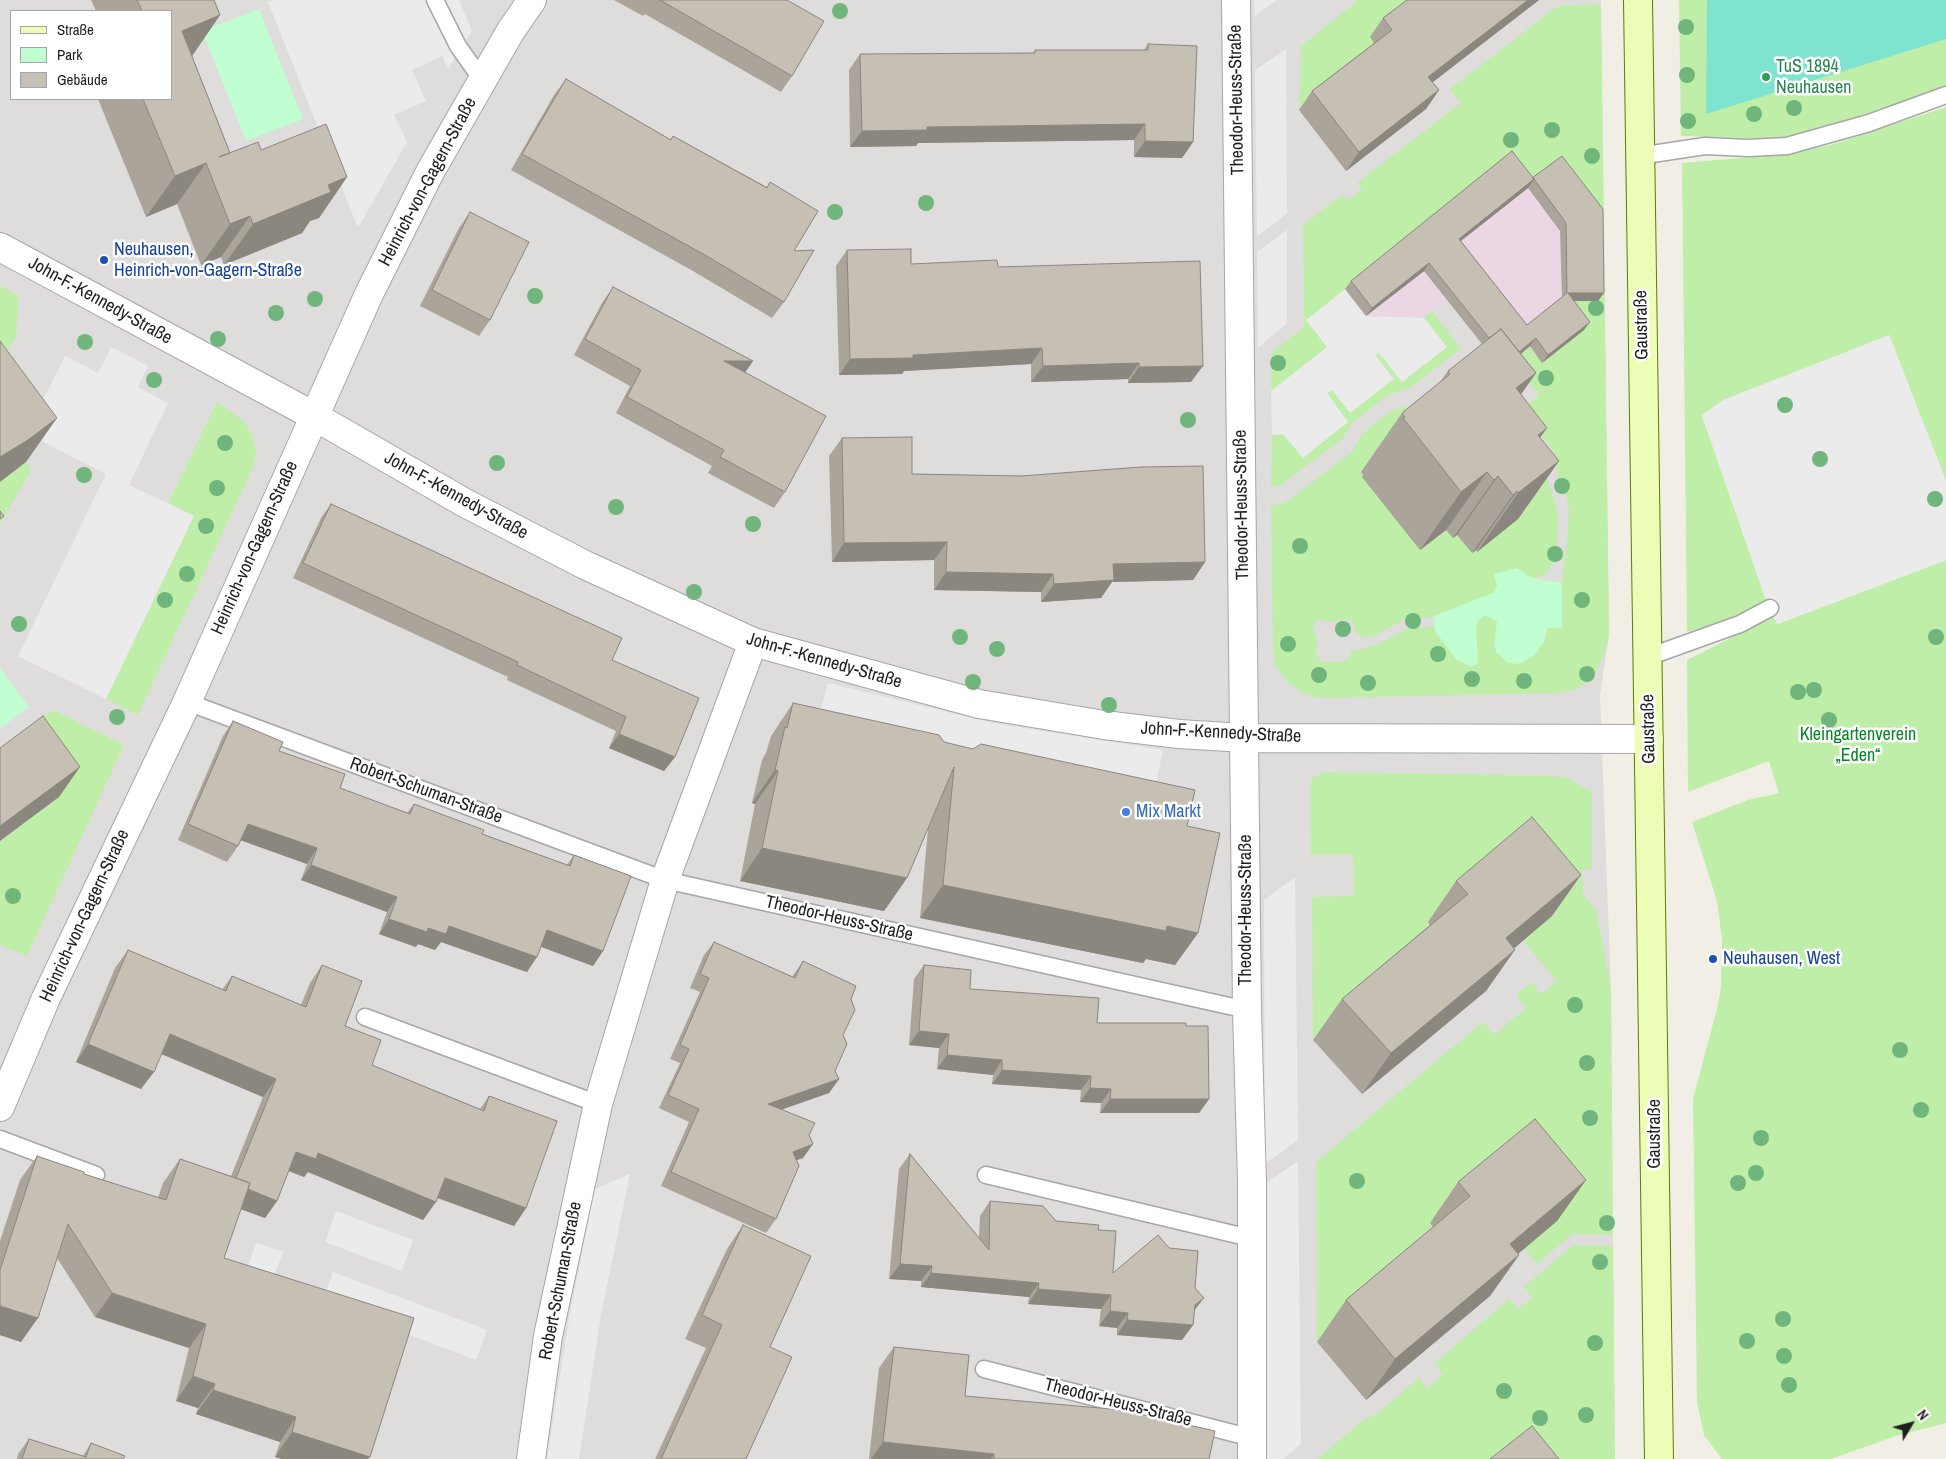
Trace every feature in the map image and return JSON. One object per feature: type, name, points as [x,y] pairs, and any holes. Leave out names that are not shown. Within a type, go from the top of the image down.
[{"type":"main road","name":"Gaustraße","points":[[1638,0],[1659,1459]]},
{"type":"street","name":"Heinrich-von-Gagern-Straße","points":[[0,1107],[46,998],[187,702],[314,416],[391,250],[430,172],[510,32],[532,0]]},
{"type":"street","name":"Theodor-Heuss-Straße","points":[[1236,0],[1247,1010],[1252,1182],[1250,1238],[1252,1449]]},
{"type":"street","name":"John-F.-Kennedy-Straße","points":[[0,248],[314,416],[465,503],[584,566],[753,642],[979,704],[1104,725],[1179,734],[1245,738],[1649,739]]},
{"type":"street","name":"Robert-Schuman-Straße","points":[[531,1459],[548,1336],[598,1104],[665,880],[753,642]]},
{"type":"lane","points":[[435,0],[458,46],[482,80]]},
{"type":"lane","points":[[1640,156],[1705,146],[1748,148],[1787,146],[1869,123],[1946,95]]},
{"type":"lane","points":[[1648,657],[1740,624],[1770,608]]},
{"type":"lane","name":"Robert-Schuman-Straße","points":[[187,702],[665,880]]},
{"type":"lane","name":"Theodor-Heuss-Straße","points":[[665,880],[1247,1010]]},
{"type":"lane","points":[[365,1017],[598,1104]]},
{"type":"lane","points":[[0,1139],[96,1175]]},
{"type":"lane","points":[[986,1174],[1250,1238]]},
{"type":"lane","name":"Theodor-Heuss-Straße","points":[[984,1369],[1252,1449]]},
{"type":"shaded area","points":[[0,0],[1601,0],[1609,636],[1600,695],[1611,990],[1615,1459],[0,1459]]},
{"type":"shaded area","points":[[274,0],[459,0],[472,31],[448,69],[442,56],[412,70],[426,101],[394,115],[407,142],[358,228],[268,2]]},
{"type":"shaded area","points":[[1254,0],[1277,0],[1255,16]]},
{"type":"shaded area","name":"TuS 1894 Neuhausen","points":[[1707,0],[1946,0],[1946,39],[1706,114]]},
{"type":"shaded area","points":[[1286,49],[1287,213],[1257,237],[1255,70]]},
{"type":"shaded area","points":[[1528,188],[1560,230],[1562,301],[1520,334],[1476,277],[1424,318],[1366,316],[1423,272],[1434,272],[1457,244]]},
{"type":"shaded area","points":[[1287,230],[1287,323],[1258,348],[1257,252]]},
{"type":"shaded area","points":[[1345,289],[1366,316],[1424,318],[1447,347],[1402,382],[1379,353],[1375,355],[1394,379],[1350,413],[1332,390],[1327,393],[1348,422],[1303,458],[1283,434],[1272,435],[1271,391],[1327,347],[1306,320]]},
{"type":"shaded area","points":[[1889,335],[1946,481],[1946,560],[1777,624],[1766,600],[1702,415],[1723,400]]},
{"type":"shaded area","points":[[111,347],[148,366],[138,387],[168,403],[129,485],[194,516],[106,699],[18,656],[106,474],[26,433],[65,356],[98,373]]},
{"type":"shaded area","points":[[828,683],[993,723],[1163,750],[1154,793],[817,723]]},
{"type":"shaded area","points":[[1295,877],[1298,1140],[1265,1164],[1264,900]]},
{"type":"shaded area","points":[[1298,1161],[1301,1444],[1283,1459],[1267,1459],[1265,1184]]},
{"type":"shaded area","points":[[630,1174],[601,1315],[579,1459],[547,1459],[570,1312],[595,1189]]},
{"type":"shaded area","points":[[336,1211],[413,1240],[402,1271],[325,1242]]},
{"type":"shaded area","points":[[256,1243],[283,1252],[268,1293],[242,1283]]},
{"type":"shaded area","points":[[333,1272],[487,1330],[476,1360],[322,1302]]},
{"type":"green space","points":[[1355,0],[1418,0],[1370,37],[1378,49],[1299,110],[1301,46],[1355,3]]},
{"type":"green space","points":[[1679,0],[1946,0],[1946,87],[1811,132],[1777,139],[1681,136]]},
{"type":"green space","points":[[1601,4],[1609,636],[1601,663],[1592,679],[1576,689],[1561,693],[1320,698],[1307,695],[1288,683],[1275,665],[1273,651],[1271,506],[1285,503],[1353,451],[1362,434],[1392,410],[1421,403],[1543,465],[1558,513],[1557,539],[1554,560],[1549,569],[1544,575],[1533,578],[1562,583],[1569,511],[1566,495],[1558,476],[1554,452],[1522,408],[1539,395],[1512,361],[1530,347],[1543,363],[1562,301],[1598,301],[1597,229],[1527,186],[1506,160],[1434,272],[1423,272],[1401,245],[1306,320],[1327,347],[1271,391],[1271,353],[1304,327],[1303,225],[1342,195],[1347,201],[1362,190],[1357,183],[1461,103],[1450,89],[1558,6]],"holes":[[[1434,617],[1435,626],[1407,629],[1377,645],[1350,652],[1350,656],[1342,662],[1321,662],[1316,655],[1317,639],[1313,628],[1315,622],[1320,620],[1332,622],[1347,619],[1352,621],[1356,633],[1363,637],[1374,636],[1403,620]]]},
{"type":"green space","points":[[259,9],[303,119],[246,141],[202,31]]},
{"type":"green space","points":[[1946,107],[1946,481],[1889,335],[1702,416],[1766,600],[1723,622],[1687,632],[1682,163],[1789,154],[1834,144]]},
{"type":"green space","points":[[0,286],[19,296],[16,337],[8,350],[0,340]]},
{"type":"green space","points":[[1432,311],[1461,349],[1412,386],[1385,397],[1352,423],[1342,439],[1279,486],[1271,486],[1272,435],[1283,434],[1303,458],[1348,422],[1326,394],[1332,390],[1393,379],[1375,355],[1379,353],[1447,347],[1424,318]]},
{"type":"green space","points":[[217,402],[244,421],[252,435],[256,450],[254,465],[138,715],[106,699],[194,516],[168,503]]},
{"type":"green space","points":[[26,462],[31,470],[0,524],[0,482]]},
{"type":"green space","name":"Kleingartenverein „Eden“","points":[[1946,560],[1946,1423],[1896,1436],[1831,1459],[1722,1459],[1704,1435],[1697,1402],[1693,1099],[1721,988],[1722,939],[1717,901],[1692,822],[1748,800],[1779,793],[1769,761],[1688,792],[1687,660],[1774,616],[1778,624]]},
{"type":"green space","points":[[1517,568],[1532,578],[1562,583],[1562,628],[1548,628],[1544,642],[1535,655],[1519,664],[1508,663],[1496,652],[1494,643],[1497,622],[1485,615],[1479,620],[1476,627],[1478,663],[1472,667],[1456,659],[1435,631],[1434,616],[1493,593],[1497,586],[1494,574]]},
{"type":"green space","points":[[0,668],[29,707],[0,729]]},
{"type":"green space","points":[[53,710],[124,745],[27,956],[0,945],[0,841],[59,797],[16,738]]},
{"type":"green space","points":[[1322,772],[1550,776],[1568,778],[1592,793],[1592,869],[1582,869],[1583,895],[1596,909],[1611,990],[1613,1235],[1572,1234],[1537,1264],[1524,1248],[1430,1223],[1441,1238],[1317,1342],[1316,1162],[1483,1022],[1494,1035],[1526,1008],[1516,995],[1531,982],[1541,994],[1557,981],[1523,941],[1552,916],[1428,922],[1439,935],[1313,1040],[1312,897],[1354,896],[1353,855],[1311,855],[1310,784],[1312,779]]},
{"type":"green space","points":[[1573,1245],[1613,1246],[1615,1459],[1318,1459],[1363,1420],[1378,1413],[1419,1378],[1427,1388],[1443,1375],[1435,1363],[1509,1299],[1518,1309],[1532,1298],[1524,1287]]},
{"type":"building","points":[[137,0],[214,0],[220,15],[182,31],[230,153],[258,142],[261,150],[326,124],[347,177],[328,185],[331,192],[253,224],[250,216],[230,224],[206,163],[175,176],[143,100],[172,100],[172,10],[142,10]]},
{"type":"building","points":[[660,0],[787,0],[824,21],[792,76]]},
{"type":"building","points":[[1407,0],[1528,0],[1428,77],[1439,90],[1359,152],[1312,91],[1392,30],[1383,18]]},
{"type":"building","points":[[1148,44],[1197,46],[1193,142],[1145,141],[1145,124],[927,127],[927,130],[862,131],[860,54],[1035,53],[1035,50],[1148,50]]},
{"type":"building","points":[[566,79],[671,140],[673,136],[767,188],[770,182],[818,211],[794,251],[814,250],[784,302],[705,255],[522,154]]},
{"type":"building","points":[[1512,151],[1533,177],[1562,156],[1603,209],[1604,293],[1568,293],[1590,322],[1548,355],[1536,338],[1519,352],[1501,329],[1489,338],[1429,263],[1372,308],[1351,281]],"holes":[[[1534,179],[1566,223],[1567,293],[1527,325],[1459,239]]]},
{"type":"building","points":[[470,212],[529,242],[490,320],[432,290]]},
{"type":"building","points":[[911,249],[911,264],[997,260],[998,267],[1200,261],[1203,366],[1139,367],[1139,363],[1043,366],[1042,348],[913,355],[913,358],[850,359],[847,250]]},
{"type":"building","points":[[613,287],[753,361],[724,361],[826,416],[785,492],[720,457],[724,450],[627,397],[641,370],[585,339]]},
{"type":"building","points":[[1501,329],[1536,373],[1516,388],[1547,428],[1538,435],[1559,461],[1513,495],[1498,476],[1494,480],[1487,472],[1461,492],[1403,418],[1405,417],[1402,413],[1450,374],[1448,371]]},
{"type":"building","points":[[0,341],[57,418],[28,440],[0,457]]},
{"type":"building","points":[[912,437],[912,474],[1021,476],[1141,467],[1203,466],[1205,562],[1113,564],[1114,580],[1054,584],[1053,574],[946,572],[947,542],[844,543],[842,438]]},
{"type":"building","points":[[331,504],[622,638],[612,660],[699,698],[675,757],[619,734],[626,717],[517,665],[518,662],[303,563]]},
{"type":"building","points":[[0,511],[4,516],[0,519]]},
{"type":"building","points":[[793,703],[939,735],[944,742],[973,749],[981,744],[1195,790],[1187,826],[1220,833],[1198,933],[1167,926],[1166,931],[943,885],[954,767],[907,878],[762,848],[778,771],[775,770]]},
{"type":"building","points":[[43,716],[80,767],[0,826],[0,748]]},
{"type":"building","points":[[233,721],[283,742],[279,751],[345,774],[340,788],[410,814],[414,804],[484,830],[482,834],[570,866],[574,855],[631,876],[603,951],[547,930],[537,957],[449,926],[446,934],[428,928],[427,932],[389,919],[397,897],[311,865],[317,848],[248,824],[238,846],[188,824]]},
{"type":"building","points":[[1532,817],[1581,875],[1506,938],[1515,950],[1391,1053],[1342,999],[1468,894],[1456,881]]},
{"type":"building","points":[[714,942],[795,978],[803,961],[856,986],[851,999],[855,1010],[843,1035],[847,1044],[835,1071],[839,1079],[768,1104],[815,1123],[809,1135],[813,1144],[793,1152],[799,1166],[776,1219],[671,1172],[699,1109],[668,1095],[689,1049],[680,1045],[709,978],[700,974]]},
{"type":"building","points":[[128,950],[226,991],[232,976],[306,1007],[322,965],[362,981],[345,1026],[381,1040],[372,1065],[484,1111],[489,1096],[557,1121],[526,1208],[445,1178],[436,1202],[318,1153],[316,1159],[296,1152],[277,1201],[248,1189],[250,1183],[236,1178],[276,1079],[170,1034],[154,1072],[88,1044]]},
{"type":"building","points":[[924,965],[971,970],[970,989],[1099,998],[1097,1023],[1186,1023],[1186,1026],[1208,1026],[1209,1099],[1110,1099],[1111,1089],[1090,1088],[1091,1076],[1002,1070],[1002,1060],[947,1055],[949,1034],[919,1031]]},
{"type":"building","points":[[1535,1119],[1586,1180],[1510,1244],[1519,1255],[1395,1359],[1346,1300],[1470,1196],[1458,1182]]},
{"type":"building","points":[[910,1154],[989,1250],[990,1201],[1043,1206],[1056,1221],[1099,1225],[1098,1230],[1116,1231],[1113,1273],[1158,1235],[1169,1248],[1198,1251],[1195,1288],[1204,1298],[1195,1305],[1193,1325],[1127,1320],[1128,1313],[1110,1311],[1111,1295],[1038,1289],[1039,1283],[931,1273],[932,1266],[900,1264]]},
{"type":"building","points":[[37,1156],[84,1172],[84,1174],[166,1200],[180,1159],[250,1183],[224,1258],[414,1318],[370,1457],[292,1432],[296,1417],[213,1390],[215,1384],[193,1376],[206,1324],[112,1293],[68,1224],[38,1318],[0,1306],[0,1270]]},
{"type":"building","points":[[743,1225],[811,1256],[770,1347],[792,1357],[746,1459],[661,1459],[722,1325],[702,1315]]},
{"type":"building","points":[[894,1347],[969,1355],[965,1396],[1122,1410],[1215,1431],[1209,1459],[994,1459],[994,1454],[883,1442]]},
{"type":"building","points":[[1532,1426],[1559,1459],[1490,1459]]},
{"type":"building","points":[[29,1439],[86,1457],[91,1443],[125,1456],[123,1459],[22,1459]]},
{"type":"place","name":"TuS 1894 Neuhausen","points":[[1766,77]]},
{"type":"place","name":"Neuhausen, Heinrich-von-Gagern-Straße","points":[[104,260]]},
{"type":"place","name":"Mix Markt","points":[[1126,812]]},
{"type":"place","name":"Neuhausen, West","points":[[1713,959]]}]
